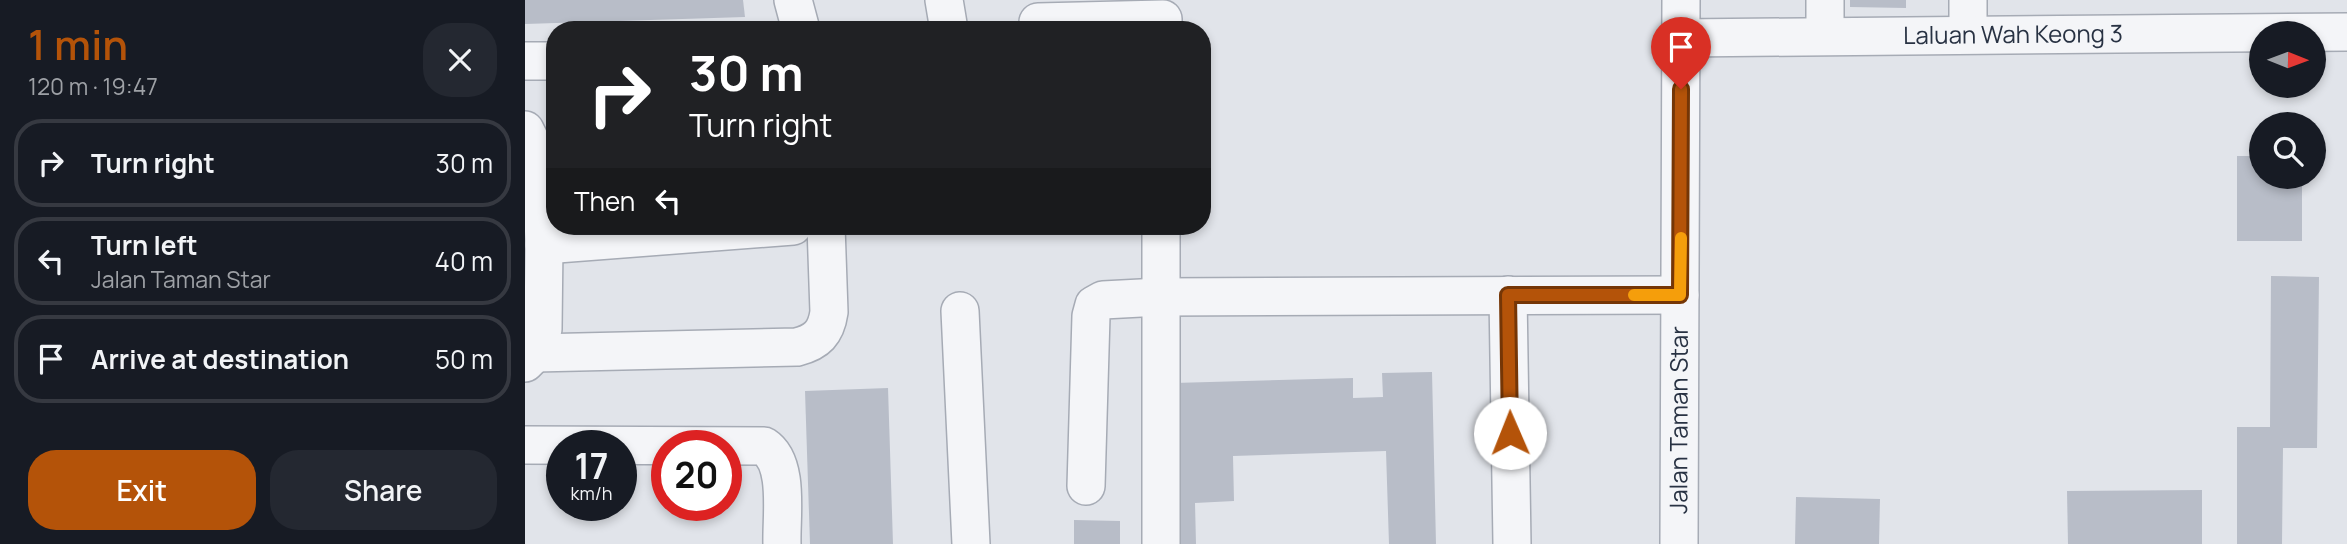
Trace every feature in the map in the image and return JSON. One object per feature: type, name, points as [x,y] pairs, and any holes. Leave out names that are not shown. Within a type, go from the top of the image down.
[{"type":"street","points":[[793,0],[799,21]]},
{"type":"street","points":[[944,0],[948,21]]},
{"type":"street","name":"Jalan Taman Star","points":[[1679,544],[1681,0]]},
{"type":"street","points":[[1825,0],[1825,36]]},
{"type":"street","name":"Laluan Wah Keong 3","points":[[1681,38],[1825,36],[1968,17],[2242,15],[2347,32]]},
{"type":"street","points":[[1060,21],[1171,16]]},
{"type":"street","points":[[525,61],[546,61]]},
{"type":"street","points":[[525,130],[541,162],[544,245],[543,329],[530,358],[797,347],[810,344],[827,325],[829,312],[826,235]]},
{"type":"street","points":[[544,245],[675,235]]},
{"type":"street","points":[[1161,235],[1161,544]]},
{"type":"street","points":[[1508,295],[1511,544]]},
{"type":"street","points":[[1086,486],[1091,316],[1094,305],[1103,300],[1160,297],[1680,295]]},
{"type":"street","points":[[960,311],[971,544]]},
{"type":"street","points":[[525,446],[764,446],[772,452],[780,469],[782,544]]},
{"type":"building","points":[[525,0],[743,0],[745,17],[546,21],[546,23],[525,24]]},
{"type":"building","points":[[1850,0],[1906,0],[1906,8],[1850,7]]},
{"type":"building","points":[[2237,156],[2249,156],[2249,189],[2302,189],[2302,241],[2237,241]]},
{"type":"building","points":[[2271,276],[2319,277],[2317,448],[2283,448],[2282,544],[2237,544],[2237,427],[2270,427]]},
{"type":"building","points":[[1432,372],[1436,544],[1389,544],[1386,451],[1233,456],[1234,501],[1195,503],[1196,544],[1178,544],[1174,383],[1353,378],[1353,398],[1383,397],[1382,373]]},
{"type":"building","points":[[888,388],[893,544],[810,544],[805,391]]},
{"type":"building","points":[[2202,490],[2202,544],[2068,544],[2067,491]]},
{"type":"building","points":[[1796,497],[1880,499],[1879,544],[1795,544]]},
{"type":"building","points":[[1074,520],[1120,521],[1120,544],[1074,544]]},
{"type":"slow traffic","points":[[1634,295],[1680,295],[1681,238]]},
{"type":"route","points":[[1510,433],[1508,295],[1680,295],[1681,89]]}]
